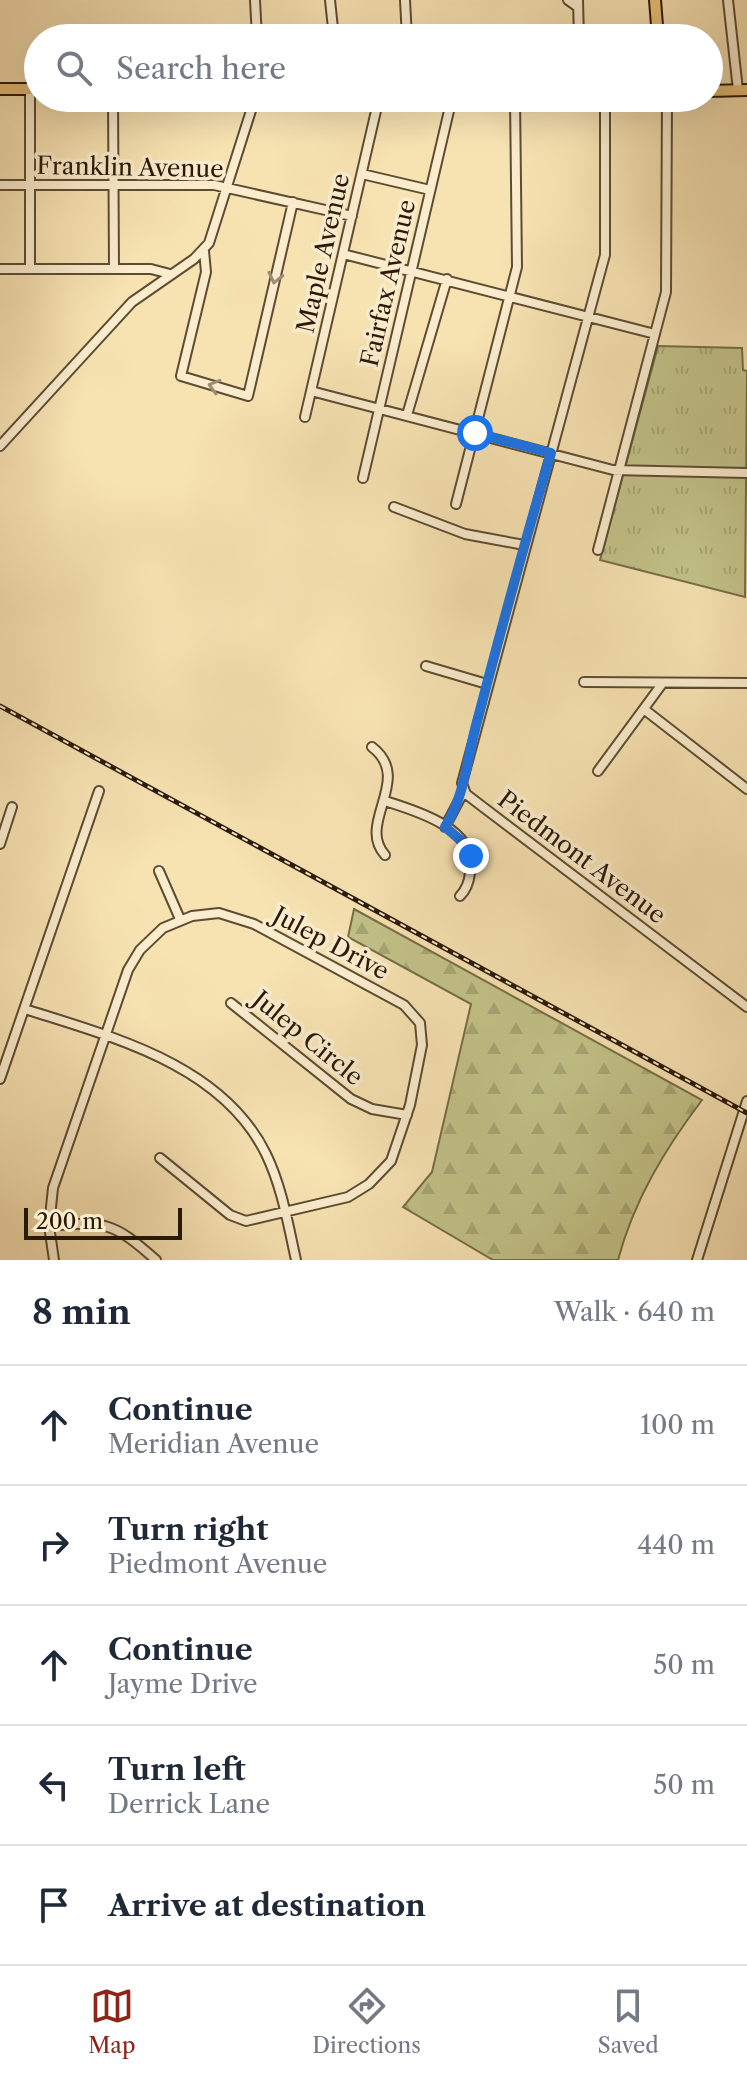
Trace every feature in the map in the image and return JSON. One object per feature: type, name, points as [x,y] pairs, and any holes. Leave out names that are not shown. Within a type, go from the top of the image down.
[{"type":"main road","points":[[655,0],[657,24]]},
{"type":"main road","points":[[0,89],[24,89]]},
{"type":"street","points":[[255,0],[256,24]]},
{"type":"street","points":[[330,0],[333,24]]},
{"type":"street","points":[[405,0],[406,24]]},
{"type":"street","points":[[568,0],[578,3],[579,24]]},
{"type":"street","points":[[728,0],[742,90]]},
{"type":"street","points":[[30,269],[33,112]]},
{"type":"street","points":[[113,112],[114,269]]},
{"type":"street","points":[[0,446],[132,302],[204,251],[216,228],[251,112]]},
{"type":"street","name":"Maple Avenue","points":[[305,417],[376,112]]},
{"type":"street","name":"Fairfax Avenue","points":[[363,478],[449,112]]},
{"type":"street","points":[[456,504],[517,267],[515,112]]},
{"type":"street","name":"Piedmont Avenue","points":[[605,112],[606,245],[462,778],[464,791],[747,1007]]},
{"type":"street","points":[[598,550],[621,471],[666,285],[667,112]]},
{"type":"street","points":[[362,174],[430,190]]},
{"type":"street","name":"Franklin Avenue","points":[[0,185],[228,187],[352,216]]},
{"type":"street","points":[[204,251],[206,272],[181,376],[248,396],[293,202]]},
{"type":"street","points":[[343,254],[655,334]]},
{"type":"street","points":[[0,269],[157,270],[170,274]]},
{"type":"street","points":[[407,415],[447,279]]},
{"type":"street","points":[[311,391],[621,471],[747,473]]},
{"type":"street","points":[[394,507],[465,534],[524,545]]},
{"type":"street","points":[[426,666],[487,684]]},
{"type":"street","points":[[584,682],[747,683]]},
{"type":"street","points":[[598,771],[662,684]]},
{"type":"street","points":[[645,710],[747,789]]},
{"type":"street","points":[[372,747],[389,769],[385,801],[375,834],[377,846],[385,855]]},
{"type":"street","points":[[0,1079],[99,791]]},
{"type":"street","points":[[445,827],[464,791]]},
{"type":"street","points":[[385,801],[424,814],[464,843],[471,856],[467,886],[460,896]]},
{"type":"street","points":[[0,844],[12,807]]},
{"type":"street","points":[[159,871],[180,919]]},
{"type":"street","name":"Julep Drive","points":[[54,1260],[49,1226],[53,1188],[132,961],[156,933],[180,919],[209,913],[243,919],[411,1011],[422,1027],[422,1045],[396,1153],[369,1184],[338,1200],[253,1221],[233,1217],[160,1158]]},
{"type":"street","name":"Julep Circle","points":[[231,1003],[351,1099],[372,1109],[407,1115]]},
{"type":"street","points":[[25,1009],[188,1071],[227,1102],[259,1140],[272,1169],[296,1260]]},
{"type":"street","points":[[697,1260],[747,1101]]},
{"type":"street","points":[[49,1226],[113,1227],[127,1234],[156,1260]]},
{"type":"green space","points":[[658,346],[742,348],[743,370],[747,371],[745,597],[600,560]]},
{"type":"green space","points":[[354,909],[702,1100],[652,1176],[618,1260],[493,1260],[403,1207],[432,1172],[471,1004],[348,937]]},
{"type":"railway","points":[[0,706],[747,1113]]},
{"type":"route","points":[[471,856],[464,843],[445,827],[464,791],[462,778],[476,722],[551,453],[475,433]]}]
